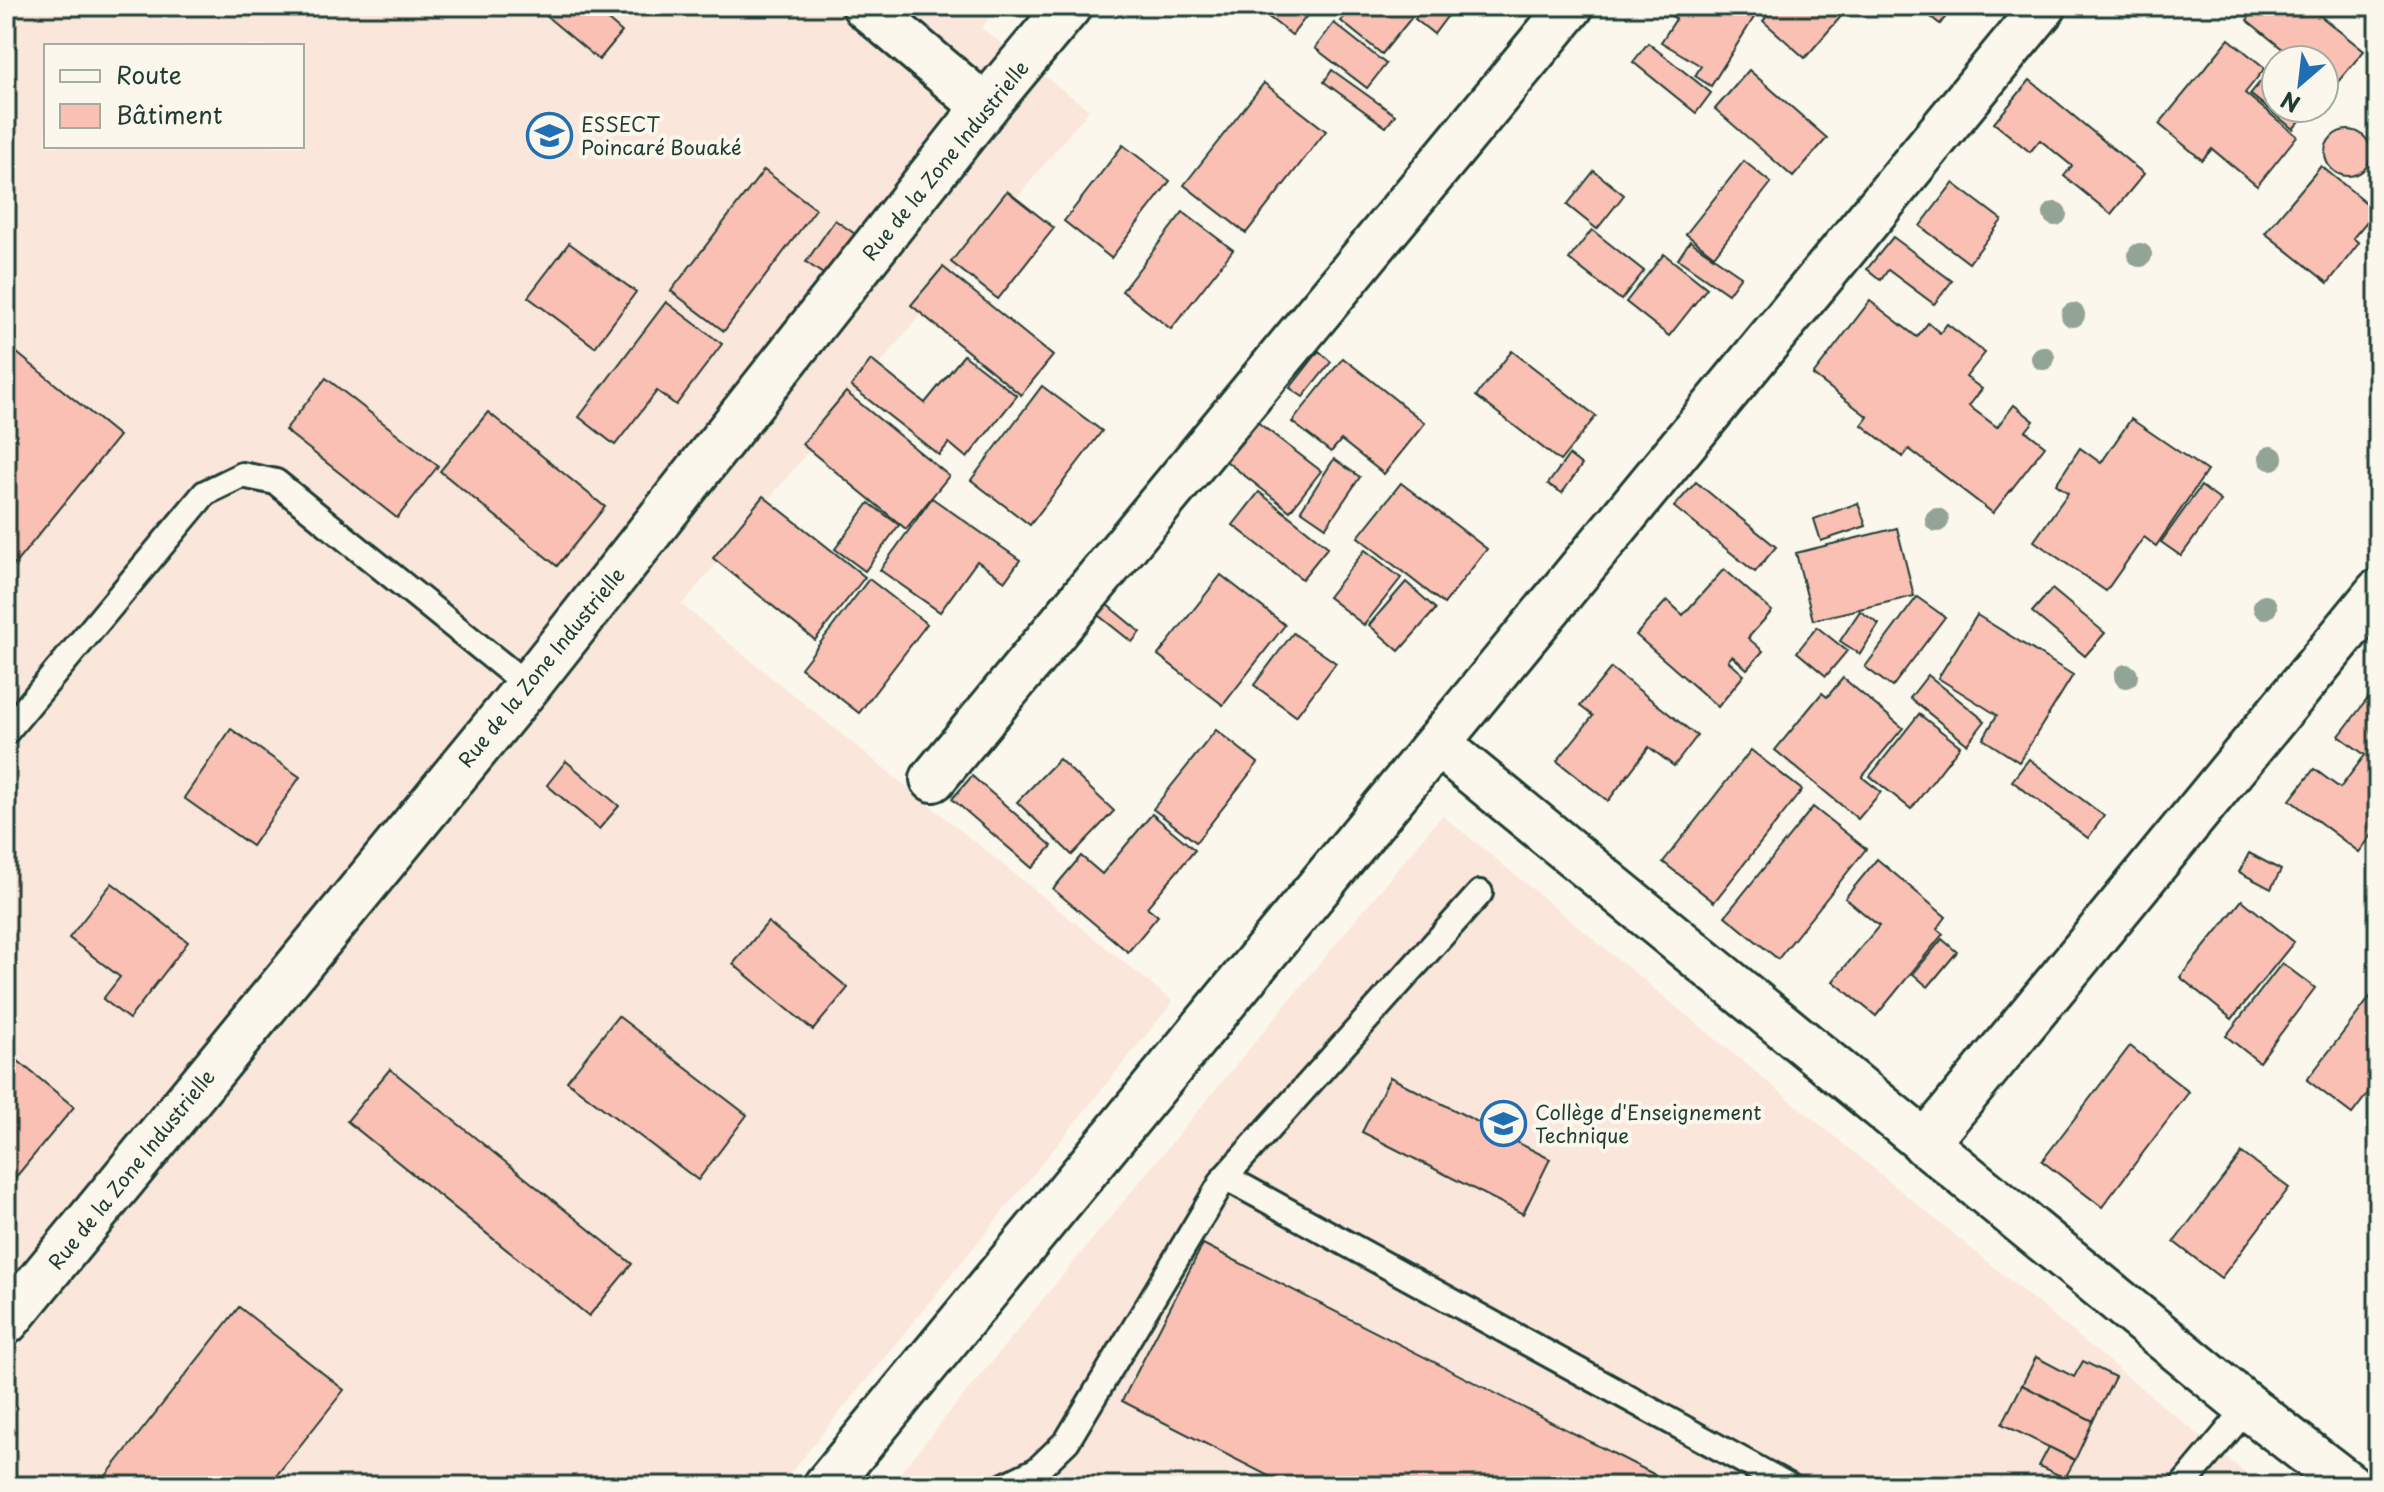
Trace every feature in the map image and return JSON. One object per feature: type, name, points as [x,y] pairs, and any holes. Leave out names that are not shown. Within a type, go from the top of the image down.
[{"type":"street","points":[[865,6],[985,107]]},
{"type":"street","name":"Rue de la Zone Industrielle","points":[[6,1322],[528,686],[985,107],[1069,6]]},
{"type":"street","points":[[933,779],[1571,6]]},
{"type":"street","points":[[826,1486],[2044,6]]},
{"type":"street","points":[[1925,1144],[2378,592]]},
{"type":"street","points":[[1438,744],[2248,1407],[2350,1486]]},
{"type":"lane","points":[[6,732],[205,493],[242,475],[276,482],[528,686]]},
{"type":"lane","points":[[1007,1486],[1037,1470],[1067,1441],[1225,1177],[1480,893]]},
{"type":"lane","points":[[1225,1177],[1789,1486]]},
{"type":"lane","points":[[2182,1486],[2248,1407]]},
{"type":"shaded area","points":[[6,6],[999,6],[981,28],[1089,110],[682,605],[1173,1002],[780,1486],[6,1486]]},
{"type":"shaded area","name":"Collège d'Enseignement Technique","points":[[1442,815],[2261,1486],[889,1486]]},
{"type":"building","points":[[543,6],[620,6],[608,20],[622,32],[599,60],[539,10]]},
{"type":"building","points":[[1254,6],[1307,6],[1312,9],[1292,35]]},
{"type":"building","points":[[1352,6],[1421,6],[1382,54],[1341,21]]},
{"type":"building","points":[[1424,6],[1455,6],[1434,34],[1415,19]]},
{"type":"building","points":[[1656,6],[1750,6],[1758,11],[1711,86],[1695,76],[1701,66],[1661,42],[1676,19]]},
{"type":"building","points":[[1776,6],[1850,6],[1805,58],[1763,21]]},
{"type":"building","points":[[1917,6],[1954,6],[1940,24]]},
{"type":"building","points":[[2258,6],[2308,6],[2364,51],[2340,79],[2340,44],[2276,44],[2247,20]]},
{"type":"building","points":[[1334,23],[1386,64],[1367,88],[1315,48]]},
{"type":"building","points":[[2229,39],[2260,64],[2260,74],[2245,93],[2260,105],[2260,124],[2282,124],[2297,136],[2257,186],[2212,149],[2202,160],[2159,124]]},
{"type":"building","points":[[1648,43],[1711,93],[1696,113],[1633,62]]},
{"type":"building","points":[[1332,70],[1395,115],[1386,127],[1324,82]]},
{"type":"building","points":[[1749,70],[1827,138],[1793,177],[1715,109]]},
{"type":"building","points":[[2030,80],[2144,174],[2111,214],[2064,176],[2072,166],[2040,140],[2030,152],[1994,123]]},
{"type":"building","points":[[2260,82],[2260,102],[2250,94]]},
{"type":"building","points":[[1264,83],[1326,131],[1246,233],[1184,185]]},
{"type":"building","points":[[2348,130],[2364,137],[2371,153],[2364,169],[2348,176],[2332,169],[2325,153],[2332,137]]},
{"type":"building","points":[[1123,145],[1170,181],[1111,258],[1064,221]]},
{"type":"building","points":[[1744,161],[1771,183],[1714,256],[1686,234]]},
{"type":"building","points":[[2321,166],[2376,211],[2353,238],[2359,243],[2328,283],[2265,233]]},
{"type":"building","points":[[764,170],[816,209],[724,331],[671,291]]},
{"type":"building","points":[[1594,171],[1624,195],[1597,229],[1567,205]]},
{"type":"building","points":[[1953,183],[2002,220],[1969,263],[1920,226]]},
{"type":"building","points":[[1007,191],[1054,228],[998,299],[951,262]]},
{"type":"building","points":[[1183,212],[1233,250],[1171,329],[1122,291]]},
{"type":"building","points":[[835,220],[855,234],[826,276],[806,262]]},
{"type":"building","points":[[1592,230],[1644,271],[1621,300],[1569,259]]},
{"type":"building","points":[[1893,237],[1952,281],[1934,304],[1888,270],[1881,280],[1867,269]]},
{"type":"building","points":[[1690,241],[1741,276],[1728,294],[1678,259]]},
{"type":"building","points":[[569,243],[636,292],[595,347],[528,297]]},
{"type":"building","points":[[1664,254],[1707,288],[1669,336],[1626,302]]},
{"type":"building","points":[[943,267],[1053,356],[1021,395],[911,305]]},
{"type":"building","points":[[1870,301],[1917,337],[1928,323],[1940,333],[1947,324],[1985,353],[1966,377],[1982,389],[1969,406],[1997,427],[2014,405],[2034,421],[2026,431],[2045,446],[1993,513],[1909,449],[1903,457],[1862,425],[1868,417],[1813,375]]},
{"type":"building","points":[[666,302],[722,344],[676,405],[657,391],[615,445],[579,417]]},
{"type":"building","points":[[6,344],[119,436],[6,575]]},
{"type":"building","points":[[1319,351],[1331,362],[1303,397],[1290,388]]},
{"type":"building","points":[[1512,351],[1596,416],[1560,461],[1476,396]]},
{"type":"building","points":[[964,355],[1017,396],[967,458],[949,443],[939,455],[851,386],[871,360],[925,403]]},
{"type":"building","points":[[1343,358],[1425,423],[1384,474],[1341,440],[1331,452],[1292,422]]},
{"type":"building","points":[[326,378],[438,466],[397,518],[285,430]]},
{"type":"building","points":[[1042,386],[1102,431],[1030,525],[971,480]]},
{"type":"building","points":[[846,392],[949,476],[906,529],[802,444]]},
{"type":"building","points":[[488,412],[605,507],[557,566],[440,471]]},
{"type":"building","points":[[2131,419],[2207,471],[2156,546],[2144,537],[2106,591],[2034,541],[2068,493],[2056,484],[2080,448],[2101,463]]},
{"type":"building","points":[[1256,421],[1321,471],[1290,511],[1226,461]]},
{"type":"building","points":[[1569,455],[1582,465],[1562,493],[1548,484]]},
{"type":"building","points":[[1334,459],[1360,477],[1326,527],[1301,510]]},
{"type":"building","points":[[1696,482],[1776,547],[1755,572],[1674,507]]},
{"type":"building","points":[[1401,483],[1487,549],[1444,604],[1358,537]]},
{"type":"building","points":[[2201,486],[2221,501],[2181,556],[2161,542]]},
{"type":"building","points":[[1259,492],[1328,547],[1302,579],[1233,525]]},
{"type":"building","points":[[763,496],[865,577],[815,640],[713,558]]},
{"type":"building","points":[[932,498],[1020,560],[1005,581],[977,561],[940,612],[880,570]]},
{"type":"building","points":[[869,503],[899,525],[865,571],[835,549]]},
{"type":"building","points":[[1858,503],[1866,526],[1821,541],[1814,519]]},
{"type":"building","points":[[1897,528],[1914,596],[1813,620],[1796,553]]},
{"type":"building","points":[[1365,550],[1401,578],[1364,625],[1328,597]]},
{"type":"building","points":[[1724,569],[1772,611],[1748,638],[1763,651],[1747,669],[1732,656],[1728,661],[1744,675],[1718,707],[1636,635],[1667,600],[1683,615]]},
{"type":"building","points":[[1221,575],[1285,625],[1223,705],[1158,655]]},
{"type":"building","points":[[869,579],[927,624],[859,713],[801,668]]},
{"type":"building","points":[[1406,582],[1436,609],[1399,651],[1369,625]]},
{"type":"building","points":[[2052,589],[2105,633],[2085,656],[2032,612]]},
{"type":"building","points":[[1917,597],[1945,617],[1892,687],[1865,667]]},
{"type":"building","points":[[1106,604],[1140,632],[1132,642],[1098,615]]},
{"type":"building","points":[[1860,611],[1879,624],[1860,654],[1840,641]]},
{"type":"building","points":[[1977,615],[2073,675],[2019,762],[1983,739],[1997,715],[1938,678]]},
{"type":"building","points":[[1817,627],[1847,651],[1826,676],[1797,652]]},
{"type":"building","points":[[1293,633],[1336,663],[1296,716],[1254,685]]},
{"type":"building","points":[[1611,668],[1697,736],[1674,766],[1649,747],[1608,801],[1557,761],[1593,716],[1580,706]]},
{"type":"building","points":[[1928,675],[1985,721],[1967,744],[1910,698]]},
{"type":"building","points":[[1843,678],[1903,728],[1862,777],[1881,792],[1858,819],[1775,750],[1822,693],[1827,697]]},
{"type":"building","points":[[2376,688],[2378,827],[2359,852],[2290,800],[2314,769],[2340,788],[2365,755],[2339,736]]},
{"type":"building","points":[[1919,714],[1960,746],[1911,809],[1870,776]]},
{"type":"building","points":[[231,729],[300,777],[252,846],[184,798]]},
{"type":"building","points":[[1216,730],[1258,763],[1196,842],[1153,809]]},
{"type":"building","points":[[1751,750],[1802,790],[1714,902],[1663,862]]},
{"type":"building","points":[[1059,759],[1114,811],[1072,855],[1017,802]]},
{"type":"building","points":[[2029,759],[2104,816],[2088,838],[2012,781]]},
{"type":"building","points":[[566,761],[619,806],[599,829],[547,785]]},
{"type":"building","points":[[972,776],[1052,846],[1032,868],[952,799]]},
{"type":"building","points":[[1813,807],[1866,849],[1778,959],[1725,916]]},
{"type":"building","points":[[1152,814],[1195,850],[1147,907],[1158,916],[1128,952],[1053,889],[1081,856],[1102,874]]},
{"type":"building","points":[[2249,853],[2281,870],[2271,889],[2239,872]]},
{"type":"building","points":[[1877,859],[1946,917],[1937,929],[1943,934],[1876,1016],[1833,981],[1879,926],[1845,898]]},
{"type":"building","points":[[112,883],[188,942],[129,1019],[103,999],[120,977],[69,938]]},
{"type":"building","points":[[2242,900],[2294,942],[2232,1019],[2180,977]]},
{"type":"building","points":[[768,922],[848,988],[813,1030],[733,964]]},
{"type":"building","points":[[1942,939],[1957,952],[1928,987],[1913,974]]},
{"type":"building","points":[[2282,963],[2315,988],[2259,1062],[2226,1036]]},
{"type":"building","points":[[2378,987],[2378,1080],[2352,1114],[2307,1080]]},
{"type":"building","points":[[618,1016],[747,1115],[698,1180],[567,1081]]},
{"type":"building","points":[[2130,1046],[2189,1092],[2102,1207],[2042,1161]]},
{"type":"building","points":[[6,1051],[74,1107],[6,1189]]},
{"type":"building","points":[[390,1069],[632,1264],[589,1316],[347,1121]]},
{"type":"building","points":[[1390,1077],[1550,1159],[1523,1214],[1362,1132]]},
{"type":"building","points":[[2242,1153],[2289,1188],[2221,1278],[2174,1242]]},
{"type":"building","points":[[1203,1244],[1677,1486],[1288,1486],[1122,1401]]},
{"type":"building","points":[[239,1307],[344,1390],[268,1486],[98,1486]]},
{"type":"building","points":[[2036,1357],[2074,1377],[2083,1361],[2115,1377],[2093,1421],[2022,1385]]},
{"type":"building","points":[[2022,1385],[2093,1421],[2075,1460],[2002,1424]]},
{"type":"building","points":[[2049,1447],[2075,1460],[2065,1478],[2039,1466]]},
{"type":"place","name":"ESSECT Poincaré Bouaké","points":[[550,135]]},
{"type":"place","name":"Collège d'Enseignement Technique","points":[[1504,1124]]}]
